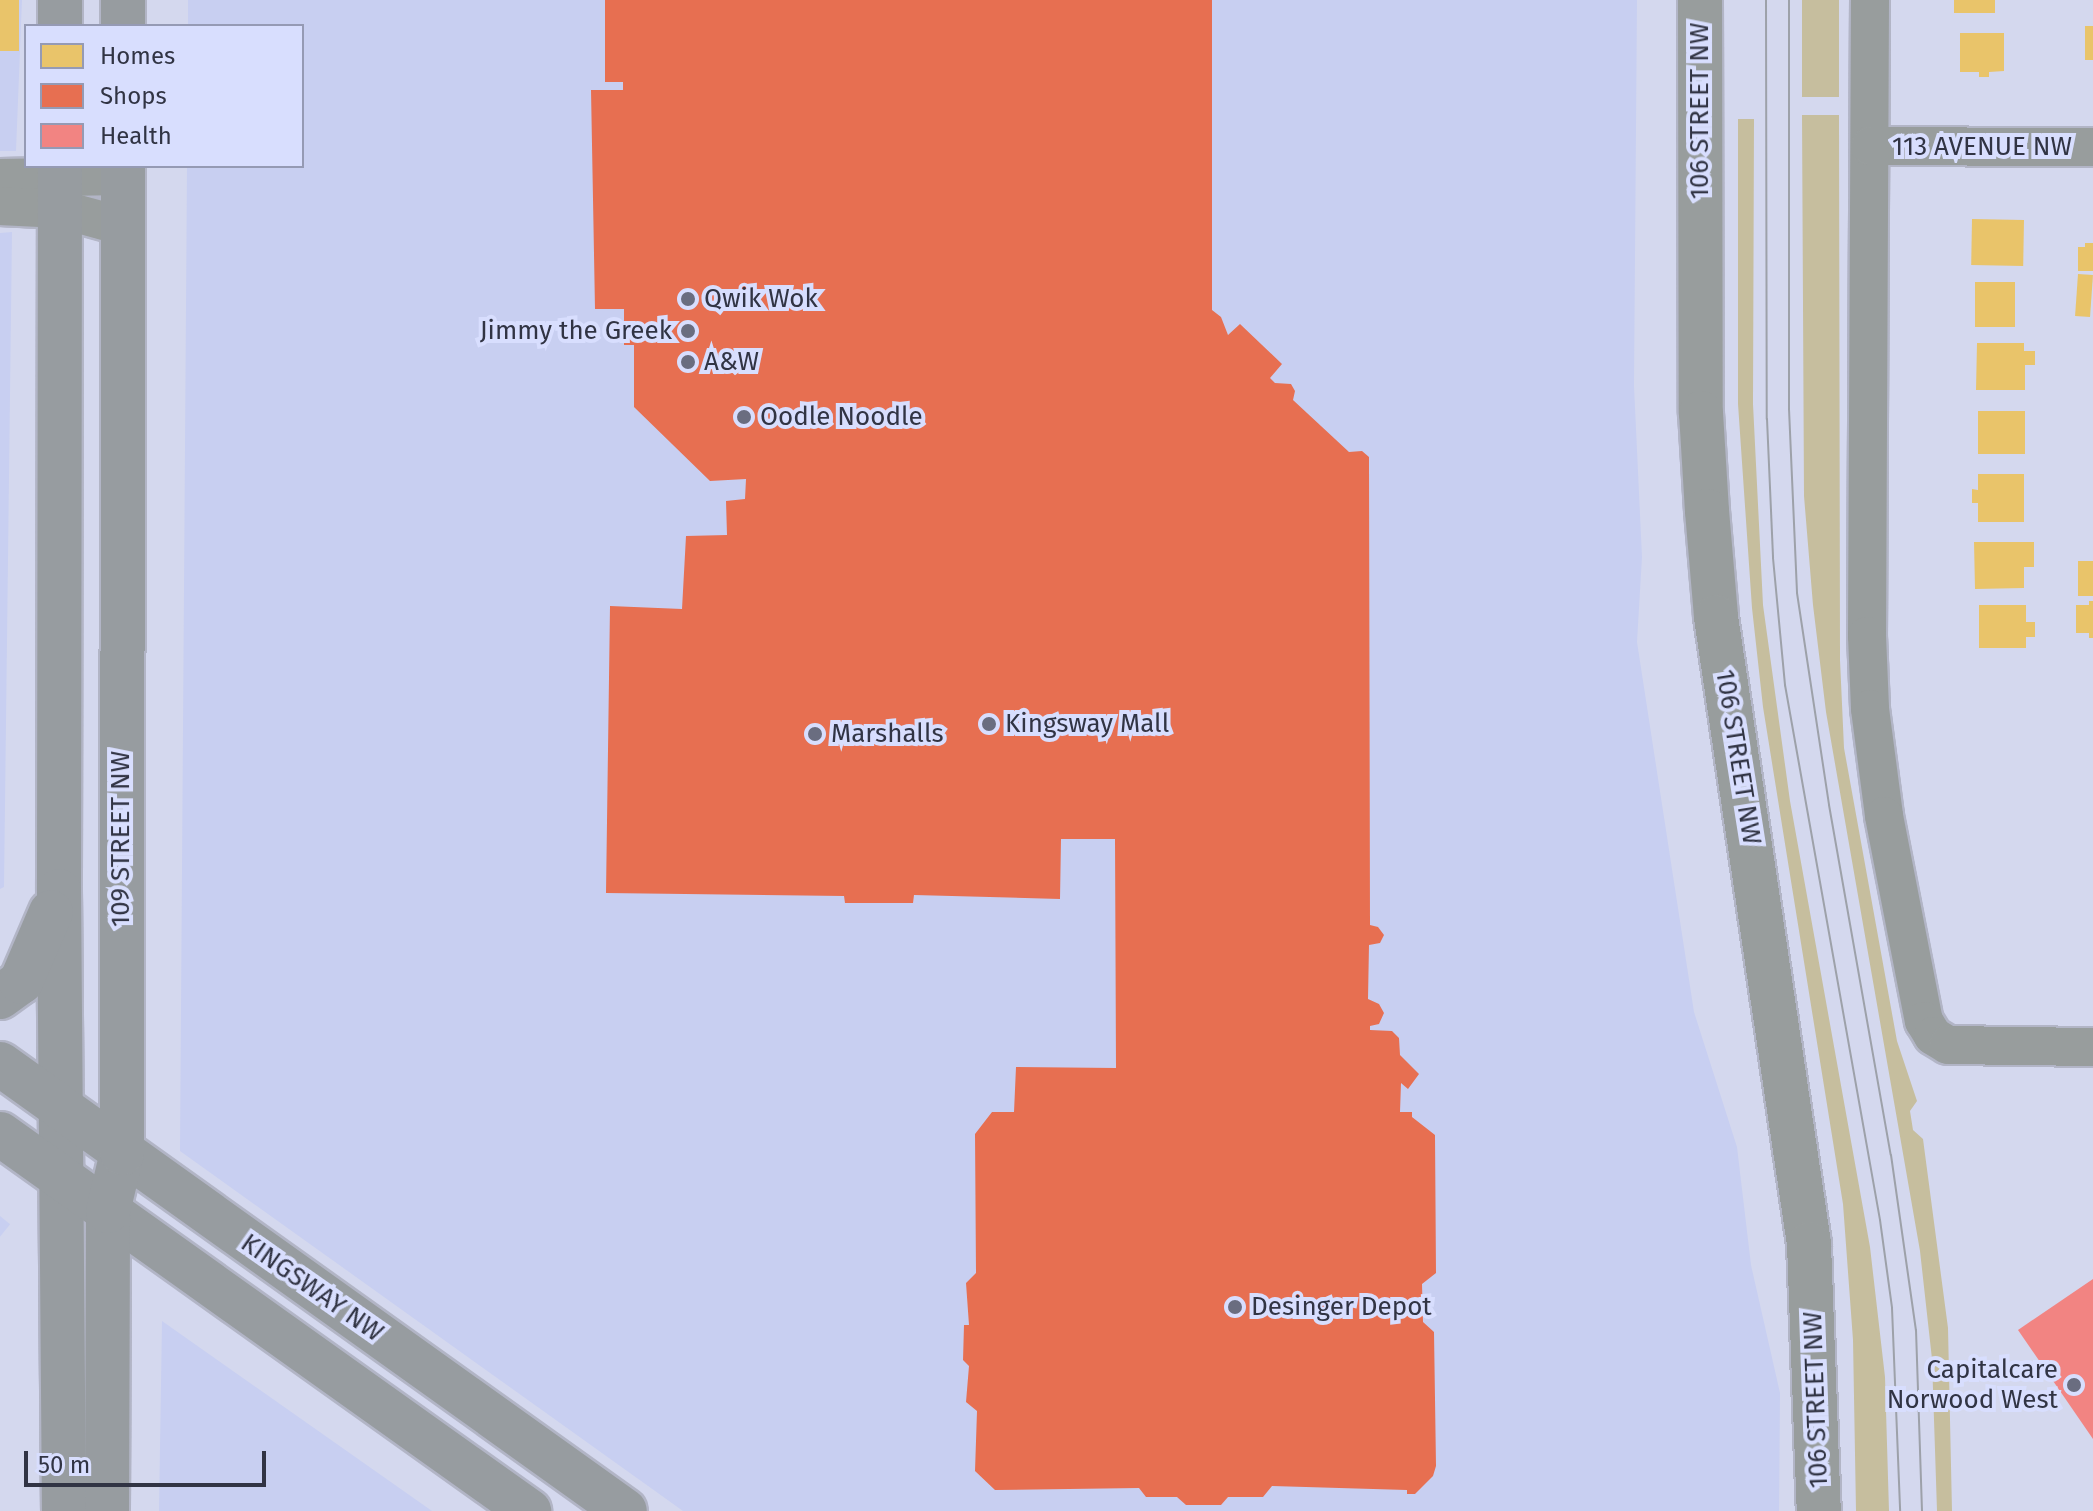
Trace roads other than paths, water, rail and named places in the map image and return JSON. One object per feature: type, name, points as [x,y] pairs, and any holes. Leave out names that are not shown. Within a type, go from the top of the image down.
[{"type":"main road","points":[[60,0],[60,24]]},
{"type":"main road","points":[[123,0],[123,24]]},
{"type":"main road","name":"109 STREET NW","points":[[107,1511],[108,1211],[122,1153],[123,171]]},
{"type":"main road","points":[[60,184],[59,1108],[64,1511]]},
{"type":"main road","points":[[0,997],[21,982],[39,946],[59,891]]},
{"type":"main road","name":"KINGSWAY NW","points":[[0,1064],[625,1511]]},
{"type":"main road","name":"KINGSWAY NW","points":[[0,1134],[529,1511]]},
{"type":"street","name":"106 STREET NW","points":[[1700,0],[1701,413],[1707,511],[1716,617],[1809,1244],[1819,1511]]},
{"type":"street","points":[[1870,0],[1867,636],[1870,709],[1884,816],[1924,1021],[1933,1036],[1948,1045],[2093,1047]]},
{"type":"street","name":"113 AVENUE NW","points":[[1870,146],[2093,147]]},
{"type":"street","points":[[0,206],[60,184],[123,171]]},
{"type":"street","points":[[0,178],[60,184],[122,226]]},
{"type":"tram line","points":[[1766,0],[1767,419],[1773,558],[1785,685],[1880,1220],[1892,1308],[1900,1511]]},
{"type":"tram line","points":[[1789,0],[1789,409],[1797,593],[1829,805],[1891,1155],[1916,1330],[1922,1511]]},
{"type":"place","name":"Qwik Wok","points":[[688,299]]},
{"type":"place","name":"Jimmy the Greek","points":[[688,331]]},
{"type":"place","name":"A&W","points":[[688,362]]},
{"type":"place","name":"Oodle Noodle","points":[[744,417]]},
{"type":"place","name":"Kingsway Mall","points":[[989,724]]},
{"type":"place","name":"Marshalls","points":[[815,734]]},
{"type":"place","name":"Desinger Depot","points":[[1235,1307]]},
{"type":"place","name":"Capitalcare Norwood West","points":[[2074,1385]]}]
